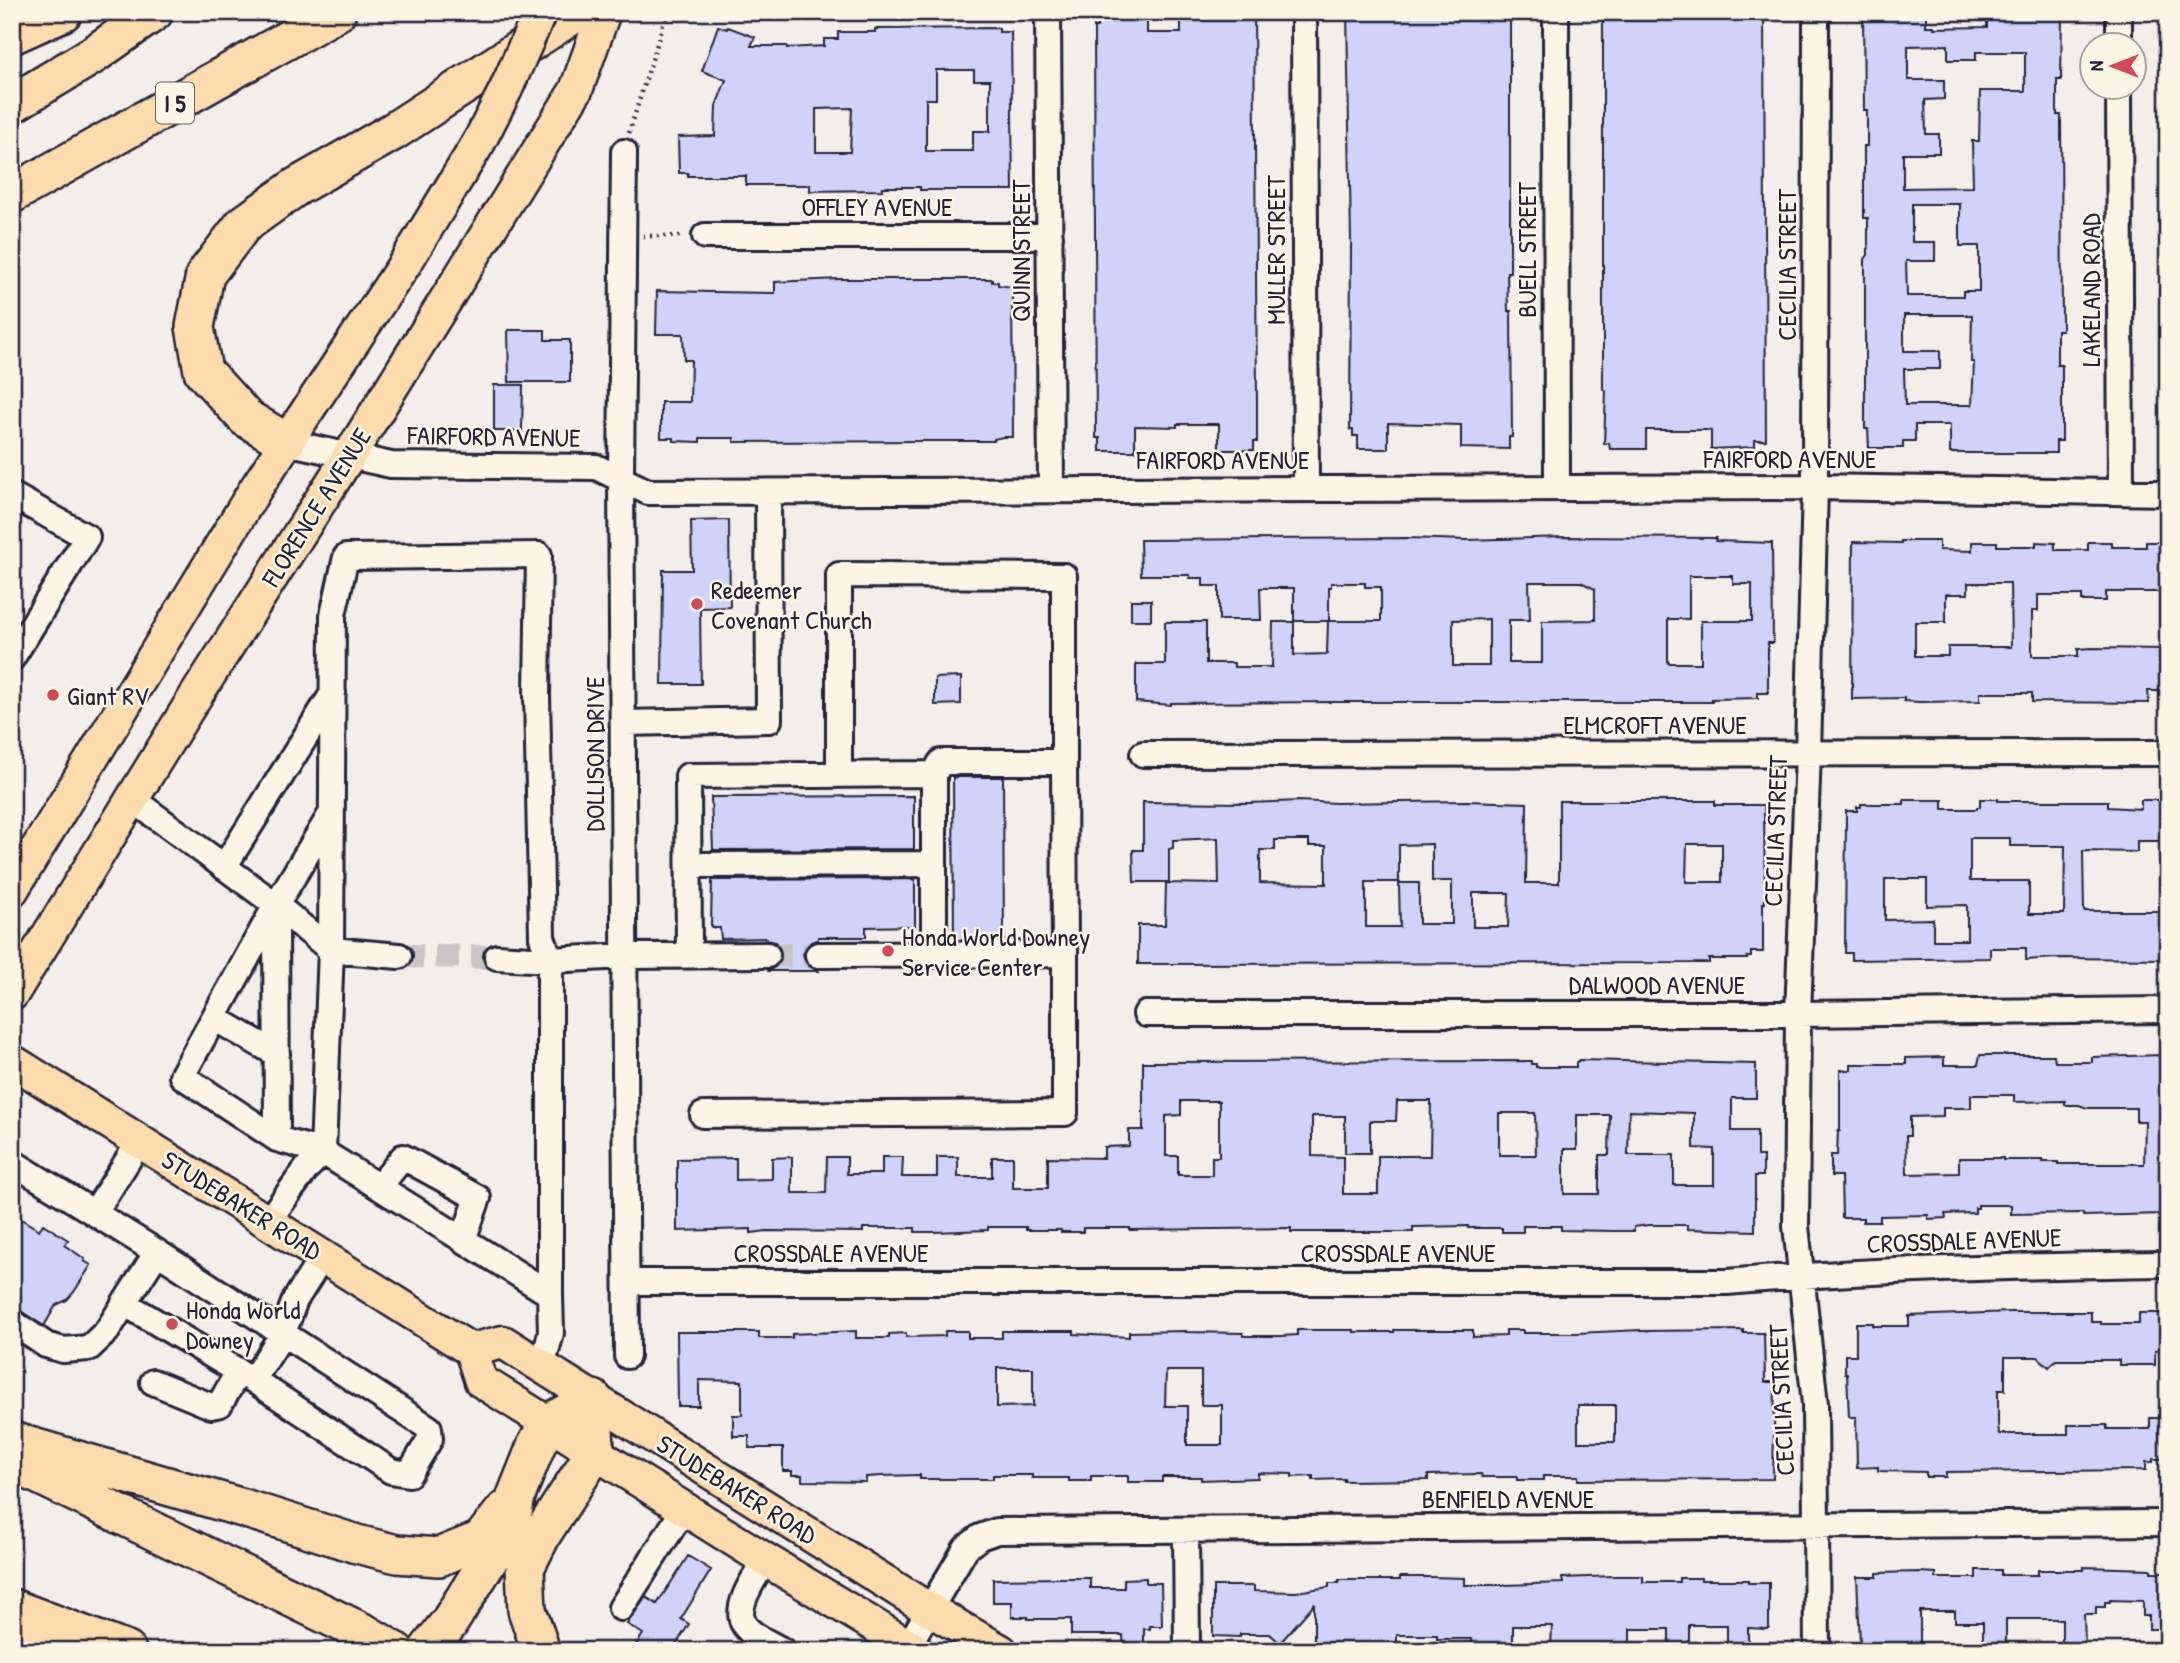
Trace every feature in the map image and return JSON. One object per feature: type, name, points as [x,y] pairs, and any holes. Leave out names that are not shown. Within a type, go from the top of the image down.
[{"type":"highway","points":[[12,35],[63,12]]},
{"type":"highway","points":[[12,103],[93,55],[154,12]]},
{"type":"highway","name":"I 5","points":[[12,194],[337,12]]},
{"type":"highway","points":[[286,442],[246,418],[203,371],[195,327],[205,275],[243,225],[296,187],[394,131],[577,12]]},
{"type":"highway","points":[[426,1651],[449,1623],[511,1524],[516,1496],[548,1423],[593,1399],[595,1452],[542,1534],[524,1568],[527,1610],[541,1651]]},
{"type":"highway","points":[[12,1441],[397,1554],[439,1557],[481,1539],[516,1496]]},
{"type":"highway","points":[[12,1462],[380,1642]]},
{"type":"highway","points":[[12,1608],[127,1651]]},
{"type":"highway","points":[[12,1638],[42,1651]]},
{"type":"main road","points":[[12,890],[286,442],[404,265],[479,142],[540,12]]},
{"type":"main road","name":"FLORENCE AVENUE","points":[[12,994],[576,90],[604,12]]},
{"type":"main road","name":"STUDEBAKER ROAD","points":[[12,1061],[471,1350],[481,1381],[910,1649]]},
{"type":"main road","name":"STUDEBAKER ROAD","points":[[471,1350],[503,1342],[930,1610],[1001,1651]]},
{"type":"street","name":"QUINN STREET","points":[[1048,12],[1051,489]]},
{"type":"street","name":"MULLER STREET","points":[[1304,12],[1306,488]]},
{"type":"street","name":"BUELL STREET","points":[[1556,12],[1557,488]]},
{"type":"street","name":"CECILIA STREET","points":[[1816,12],[1815,487],[1798,1014],[1796,1226],[1815,1404],[1817,1651]]},
{"type":"street","points":[[2119,12],[2119,32]]},
{"type":"street","name":"LAKELAND ROAD","points":[[2119,102],[2121,492]]},
{"type":"street","name":"DOLLISON DRIVE","points":[[624,152],[621,480],[627,1356]]},
{"type":"street","name":"OFFLEY AVENUE","points":[[705,236],[1050,236]]},
{"type":"street","name":"FAIRFORD AVENUE","points":[[286,442],[391,465],[596,467],[648,492],[1815,487],[2168,493]]},
{"type":"street","points":[[624,723],[769,720],[768,492]]},
{"type":"street","points":[[12,495],[87,537],[12,658]]},
{"type":"street","points":[[268,1221],[307,1168],[323,1152],[331,950],[333,615],[346,557],[539,555],[537,695],[542,937],[550,960],[551,1333],[542,1367]]},
{"type":"street","points":[[704,1115],[1065,1113],[1063,576],[839,575],[839,774]]},
{"type":"street","points":[[224,867],[333,693]]},
{"type":"street","name":"ELMCROFT AVENUE","points":[[1143,754],[2168,753]]},
{"type":"street","points":[[934,954],[934,774],[942,762],[1064,762]]},
{"type":"street","points":[[689,955],[688,776],[934,774]]},
{"type":"street","points":[[132,799],[276,905],[331,950],[399,956]]},
{"type":"street","points":[[332,814],[276,905],[182,1076],[277,1139],[323,1152],[550,1294]]},
{"type":"street","points":[[689,865],[934,864]]},
{"type":"street","points":[[276,905],[277,1139]]},
{"type":"street","points":[[818,955],[1065,954]]},
{"type":"street","points":[[497,957],[550,960],[625,956],[767,955]]},
{"type":"street","name":"DALWOOD AVENUE","points":[[1146,1014],[1798,1014],[2168,1010]]},
{"type":"street","points":[[214,1018],[277,1054]]},
{"type":"street","points":[[95,1212],[140,1141]]},
{"type":"street","points":[[379,1187],[403,1157],[478,1198],[463,1240]]},
{"type":"street","points":[[12,1162],[95,1212],[429,1428],[430,1439],[409,1474],[391,1471],[246,1376],[124,1304]]},
{"type":"street","points":[[12,1322],[46,1345],[63,1350],[89,1348],[107,1331],[157,1252]]},
{"type":"street","points":[[153,1382],[211,1406],[219,1404],[283,1333],[295,1300],[323,1256]]},
{"type":"street","name":"CROSSDALE AVENUE","points":[[628,1282],[1727,1282],[1802,1275],[2168,1264]]},
{"type":"street","points":[[621,1608],[684,1508]]},
{"type":"street","name":"BENFIELD AVENUE","points":[[910,1649],[966,1548],[980,1537],[997,1531],[2168,1523]]},
{"type":"street","points":[[1186,1530],[1187,1651]]},
{"type":"street","points":[[766,1560],[748,1588],[742,1618],[751,1632],[783,1651]]},
{"type":"path","points":[[624,152],[663,25],[671,12]]},
{"type":"path","points":[[622,235],[705,236]]},
{"type":"building","points":[[1102,12],[1147,12],[1147,33],[1181,33],[1181,12],[1254,12],[1257,442],[1254,442],[1254,450],[1219,450],[1219,424],[1177,424],[1177,427],[1135,426],[1135,451],[1100,451],[1100,438],[1096,438],[1094,27],[1097,27],[1097,21],[1102,21]]},
{"type":"building","points":[[1347,12],[1510,12],[1510,272],[1507,272],[1508,311],[1511,311],[1512,437],[1509,437],[1509,449],[1461,448],[1461,425],[1388,423],[1388,449],[1358,449],[1358,436],[1353,436],[1353,430],[1350,430],[1351,241]]},
{"type":"building","points":[[1603,12],[1764,12],[1766,440],[1755,440],[1755,447],[1711,449],[1711,431],[1707,430],[1646,430],[1646,449],[1610,449],[1609,443],[1604,444],[1606,391],[1603,389]]},
{"type":"building","points":[[1863,12],[1926,12],[1926,26],[1934,28],[1987,27],[1987,16],[2062,15],[2061,80],[2057,80],[2057,115],[2061,115],[2062,330],[2057,330],[2057,365],[2062,365],[2062,441],[2056,441],[2056,453],[1950,453],[1950,425],[1915,425],[1915,441],[1903,441],[1903,448],[1869,448],[1868,429],[1865,429],[1865,259],[1868,255],[1868,218],[1864,218],[1867,110],[1864,110]],"holes":[[[1948,45],[1948,60],[1976,60],[1976,52],[2025,52],[2025,91],[1980,91],[1979,141],[1972,141],[1973,187],[1903,188],[1903,153],[1939,153],[1939,134],[1926,134],[1925,100],[1944,99],[1944,80],[1908,80],[1908,46]],[[1912,204],[1960,204],[1960,246],[1979,246],[1979,291],[1963,291],[1963,296],[1907,296],[1906,261],[1935,261],[1935,242],[1912,242]],[[1904,315],[1972,315],[1972,405],[1905,405],[1904,369],[1940,369],[1940,351],[1904,351]]]},
{"type":"building","points":[[718,26],[755,37],[751,46],[787,48],[824,46],[824,39],[838,39],[838,32],[875,32],[875,29],[999,28],[999,32],[1011,32],[1013,190],[920,190],[920,187],[882,187],[882,190],[810,191],[810,185],[746,185],[746,176],[688,176],[688,173],[679,173],[678,137],[715,136],[716,106],[726,80],[702,71]],"holes":[[[936,70],[974,70],[974,80],[990,80],[990,131],[973,131],[973,151],[926,151],[926,99],[936,99]],[[852,108],[850,152],[816,152],[816,109]]]},
{"type":"building","points":[[839,279],[992,279],[992,282],[998,282],[998,285],[1012,287],[1013,437],[994,441],[734,442],[734,438],[700,438],[700,442],[661,438],[661,402],[690,402],[691,360],[684,360],[683,334],[656,334],[657,291],[775,293],[775,282]]},
{"type":"building","points":[[508,330],[545,330],[545,340],[570,340],[570,382],[509,382]]},
{"type":"building","points":[[494,385],[523,385],[522,431],[494,431]]},
{"type":"building","name":"Redeemer Covenant Church","points":[[729,520],[730,607],[700,608],[701,684],[662,684],[663,570],[692,570],[691,521]]},
{"type":"building","points":[[1566,537],[1716,538],[1716,541],[1772,543],[1773,643],[1768,643],[1768,693],[1758,693],[1758,698],[1712,699],[1712,702],[1171,705],[1136,702],[1136,664],[1165,664],[1165,622],[1206,622],[1206,663],[1234,663],[1234,667],[1272,667],[1273,622],[1294,622],[1294,655],[1327,654],[1328,621],[1294,621],[1294,588],[1260,588],[1261,620],[1219,620],[1219,586],[1203,586],[1203,578],[1190,578],[1190,575],[1141,575],[1140,540],[1466,540]],"holes":[[[1689,576],[1733,576],[1733,584],[1752,584],[1752,621],[1701,621],[1701,663],[1668,663],[1668,619],[1689,619]],[[1529,582],[1581,582],[1595,589],[1595,620],[1542,621],[1542,663],[1509,663],[1509,620],[1530,620]],[[1331,583],[1365,583],[1365,587],[1381,587],[1381,621],[1329,621]],[[1489,619],[1489,666],[1453,666],[1453,620]]]},
{"type":"building","points":[[1939,541],[1939,550],[1972,551],[1972,542],[1997,542],[1997,546],[2055,543],[2055,550],[2088,550],[2088,542],[2112,542],[2112,547],[2146,547],[2146,542],[2165,542],[2164,592],[2106,592],[2106,601],[2082,601],[2082,595],[2038,595],[2038,611],[2032,611],[2032,656],[2078,656],[2078,649],[2091,648],[2163,649],[2164,691],[2148,691],[2149,703],[2032,702],[2032,693],[1980,693],[1980,701],[1852,699],[1853,542]],"holes":[[[1968,583],[2010,583],[2011,647],[1948,647],[1948,656],[1915,656],[1915,622],[1946,622],[1946,594],[1968,594]]]},
{"type":"building","points":[[1131,600],[1151,600],[1151,620],[1131,620]]},
{"type":"building","points":[[961,677],[961,704],[935,705],[935,678]]},
{"type":"building","points":[[953,777],[1003,777],[1004,939],[954,940]]},
{"type":"building","points":[[914,796],[914,849],[713,850],[711,797]]},
{"type":"building","points":[[1980,799],[1998,799],[2108,801],[2108,807],[2141,809],[2141,800],[2165,800],[2168,841],[2137,841],[2137,852],[2083,851],[2084,911],[2160,911],[2160,923],[2166,923],[2166,959],[2026,960],[2026,948],[1990,948],[1990,958],[1852,960],[1852,953],[1845,953],[1846,811],[1857,811],[1861,804],[1904,804],[1904,800],[1943,800],[1943,809],[1980,807]],"holes":[[[1970,838],[2010,838],[2010,846],[2065,846],[2064,914],[2029,914],[2029,881],[1970,881]],[[1885,879],[1927,879],[1927,906],[1967,905],[1967,940],[1933,940],[1933,919],[1885,920]]]},
{"type":"building","points":[[1559,801],[1715,801],[1715,805],[1764,805],[1763,952],[1751,952],[1751,957],[1747,959],[1709,959],[1709,963],[1138,964],[1138,925],[1165,925],[1166,883],[1219,884],[1218,838],[1173,840],[1173,848],[1169,849],[1169,882],[1134,882],[1133,850],[1143,850],[1143,802],[1527,803],[1526,883],[1559,883]],"holes":[[[1275,840],[1309,840],[1309,846],[1326,846],[1326,884],[1260,883],[1260,850],[1275,850]],[[1432,844],[1432,881],[1452,881],[1452,924],[1419,924],[1419,883],[1399,883],[1400,927],[1366,927],[1366,882],[1399,882],[1399,845]],[[1687,844],[1722,844],[1722,882],[1686,882]],[[1473,893],[1509,893],[1508,927],[1473,927]]]},
{"type":"building","points":[[915,879],[915,926],[866,927],[866,937],[818,937],[818,940],[806,947],[803,954],[806,963],[818,971],[767,971],[780,962],[782,956],[775,942],[767,938],[721,939],[720,928],[713,928],[711,925],[712,880]]},
{"type":"building","points":[[1980,1055],[2054,1055],[2055,1062],[2092,1062],[2092,1057],[2164,1055],[2168,1146],[2168,1157],[2165,1157],[2165,1214],[2011,1214],[2011,1205],[1978,1205],[1975,1213],[1945,1214],[1946,1218],[1928,1219],[1928,1215],[1880,1216],[1880,1222],[1863,1222],[1863,1218],[1842,1218],[1841,1176],[1831,1176],[1831,1155],[1837,1155],[1840,1131],[1840,1070],[1851,1070],[1851,1064],[1906,1064],[1906,1058],[1944,1057],[1944,1065],[1978,1065]],"holes":[[[1971,1095],[2014,1095],[2014,1102],[2065,1101],[2065,1105],[2087,1108],[2136,1108],[2136,1121],[2145,1121],[2144,1164],[2058,1164],[2043,1160],[1959,1158],[1959,1173],[1907,1174],[1906,1136],[1910,1136],[1910,1117],[1943,1116],[1943,1108],[1971,1108]]]},
{"type":"building","points":[[1532,1061],[1536,1067],[1576,1067],[1576,1062],[1756,1064],[1756,1098],[1732,1098],[1732,1131],[1757,1131],[1757,1156],[1763,1156],[1763,1176],[1755,1176],[1755,1231],[1687,1229],[1687,1225],[1649,1225],[1634,1227],[1634,1231],[1561,1230],[1561,1226],[1523,1226],[1523,1232],[1502,1232],[1502,1228],[1468,1226],[1413,1227],[1413,1232],[1291,1232],[1291,1228],[1083,1228],[1083,1232],[1061,1232],[1026,1230],[1026,1227],[934,1232],[915,1232],[915,1228],[863,1228],[863,1232],[751,1233],[751,1229],[677,1231],[677,1159],[736,1158],[736,1180],[772,1179],[772,1158],[792,1157],[792,1193],[826,1193],[827,1157],[847,1157],[847,1174],[882,1174],[882,1157],[903,1157],[902,1177],[937,1177],[937,1157],[958,1157],[958,1177],[992,1177],[992,1157],[1013,1157],[1013,1188],[1048,1188],[1048,1157],[1104,1158],[1104,1147],[1129,1146],[1129,1130],[1143,1130],[1143,1062]],"holes":[[[1181,1101],[1219,1101],[1219,1157],[1212,1157],[1212,1175],[1178,1175],[1178,1156],[1166,1156],[1166,1116],[1181,1115]],[[1397,1101],[1431,1101],[1430,1156],[1378,1156],[1378,1194],[1343,1194],[1343,1157],[1312,1156],[1312,1116],[1345,1116],[1345,1153],[1370,1153],[1370,1121],[1396,1121]],[[1629,1111],[1694,1113],[1694,1148],[1714,1149],[1714,1185],[1674,1185],[1674,1155],[1628,1155]],[[1499,1113],[1535,1113],[1536,1155],[1499,1155]],[[1577,1115],[1610,1115],[1609,1155],[1599,1155],[1599,1194],[1564,1194],[1564,1149],[1577,1149]]]},
{"type":"building","points":[[18,1217],[39,1230],[43,1224],[68,1240],[64,1245],[91,1265],[67,1300],[56,1305],[44,1326],[12,1306],[12,1227]]},
{"type":"building","points":[[2091,1312],[2091,1322],[2101,1324],[2139,1324],[2139,1313],[2165,1313],[2165,1351],[2155,1351],[2155,1365],[2119,1365],[2119,1360],[2056,1360],[2049,1367],[2038,1357],[2005,1357],[2005,1390],[1998,1390],[1998,1424],[1999,1434],[2068,1434],[2068,1425],[2150,1429],[2150,1418],[2167,1418],[2167,1459],[2146,1462],[2146,1470],[1946,1472],[1946,1477],[1926,1477],[1926,1472],[1878,1471],[1878,1467],[1857,1468],[1856,1417],[1849,1417],[1845,1373],[1845,1355],[1856,1355],[1856,1323],[1909,1326],[1909,1316]]},
{"type":"building","points":[[1297,1330],[1473,1330],[1473,1337],[1506,1336],[1506,1330],[1523,1330],[1523,1333],[1743,1330],[1743,1333],[1764,1333],[1765,1382],[1775,1382],[1773,1479],[1578,1480],[1578,1476],[1543,1476],[1543,1480],[1517,1480],[1517,1477],[1482,1477],[1481,1474],[1428,1475],[1428,1480],[1344,1481],[1313,1480],[1313,1476],[1292,1477],[1292,1474],[1258,1473],[1258,1478],[1201,1480],[1201,1477],[1162,1477],[1162,1482],[1128,1482],[1128,1476],[1091,1476],[1091,1481],[1069,1481],[1069,1478],[1032,1478],[1032,1475],[993,1475],[993,1479],[920,1479],[920,1475],[866,1477],[866,1482],[802,1481],[802,1475],[783,1471],[783,1448],[749,1448],[749,1436],[733,1436],[733,1415],[742,1415],[742,1381],[699,1380],[699,1406],[678,1406],[677,1332],[759,1332],[759,1338],[792,1338],[792,1334],[856,1331],[856,1338],[889,1338],[889,1334],[906,1333],[906,1337],[945,1336],[945,1331],[968,1331],[968,1338],[1002,1338],[1002,1331],[1074,1331],[1074,1334],[1129,1337],[1129,1332],[1186,1331],[1243,1333],[1243,1336],[1297,1335]],"holes":[[[997,1368],[1033,1368],[1033,1406],[997,1407]],[[1166,1371],[1201,1371],[1201,1405],[1222,1405],[1222,1445],[1187,1445],[1187,1406],[1165,1406]],[[1578,1405],[1615,1405],[1615,1442],[1578,1442]]]},
{"type":"building","points":[[688,1556],[711,1570],[681,1619],[689,1624],[672,1651],[645,1651],[636,1645],[643,1634],[627,1624],[646,1597],[657,1604]]},
{"type":"building","points":[[2084,1567],[2166,1572],[2166,1629],[2149,1629],[2149,1616],[2143,1616],[2143,1601],[2110,1600],[2105,1602],[2105,1607],[2096,1607],[2096,1614],[2084,1614],[2085,1644],[2062,1644],[2062,1619],[2006,1619],[2006,1644],[1983,1644],[1983,1622],[1955,1622],[1955,1611],[1920,1611],[1920,1643],[1860,1643],[1857,1577],[1877,1577],[1877,1573],[1920,1572],[1936,1573],[1936,1578],[1976,1578],[1976,1570],[2001,1570],[2001,1575],[2038,1575],[2038,1570],[2084,1570]]},
{"type":"building","points":[[1643,1576],[1643,1582],[1679,1582],[1679,1578],[1701,1578],[1769,1583],[1769,1627],[1748,1628],[1748,1648],[1727,1648],[1727,1625],[1689,1625],[1689,1649],[1669,1649],[1669,1629],[1630,1629],[1630,1648],[1551,1648],[1552,1626],[1513,1626],[1513,1649],[1472,1649],[1472,1639],[1437,1639],[1437,1635],[1397,1635],[1397,1651],[1323,1649],[1314,1647],[1314,1604],[1280,1643],[1270,1634],[1213,1636],[1213,1586],[1254,1586],[1254,1591],[1296,1592],[1329,1587],[1329,1583],[1339,1583],[1339,1580],[1465,1578],[1465,1585],[1503,1585],[1563,1583],[1562,1578]]},
{"type":"building","points":[[1090,1578],[1090,1588],[1124,1588],[1124,1579],[1146,1578],[1146,1583],[1161,1583],[1162,1626],[1144,1629],[1144,1649],[1124,1650],[1123,1635],[1071,1635],[1071,1619],[1012,1617],[1012,1602],[993,1602],[993,1579]]},
{"type":"tunnel","points":[[767,955],[818,955]]},
{"type":"tunnel","points":[[399,956],[497,957]]},
{"type":"place","name":"Redeemer Covenant Church","points":[[697,604]]},
{"type":"place","name":"Giant RV","points":[[53,695]]},
{"type":"place","name":"Honda World Downey Service Center","points":[[888,951]]},
{"type":"place","name":"Honda World Downey","points":[[172,1324]]}]
